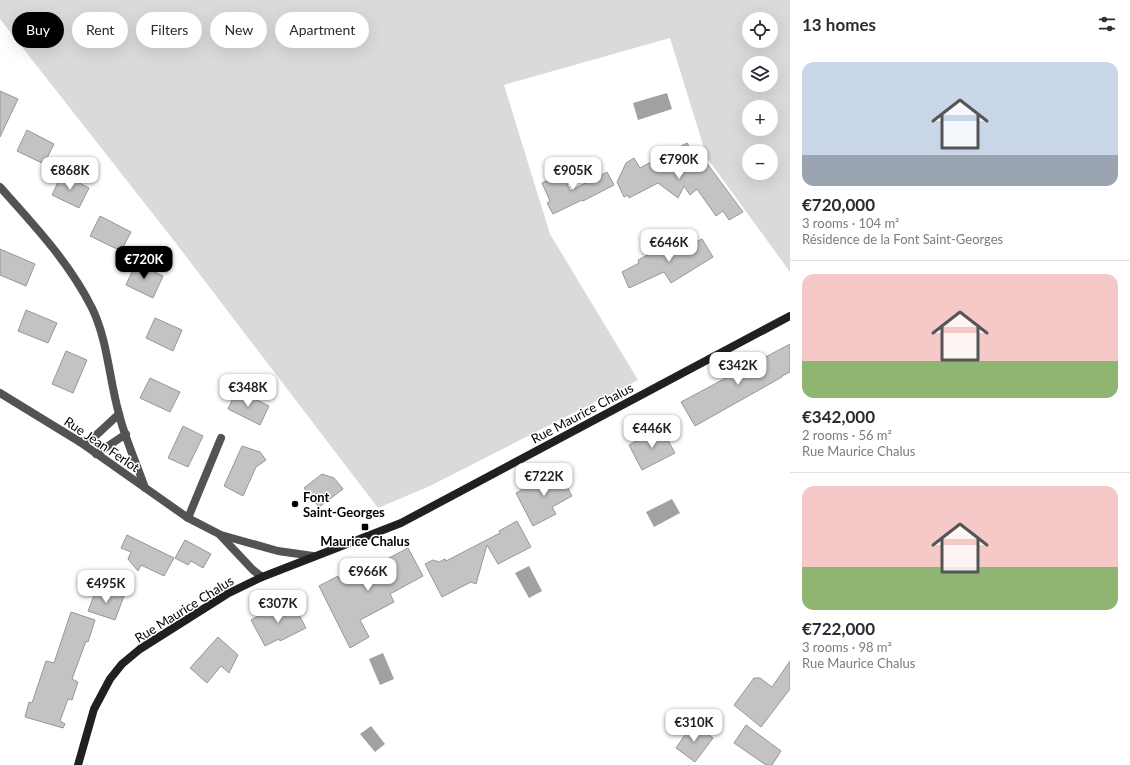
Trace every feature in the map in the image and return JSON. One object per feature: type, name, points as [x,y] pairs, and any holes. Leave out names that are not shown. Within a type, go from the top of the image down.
[{"type":"street","points":[[0,187],[46,239],[92,308],[102,335],[119,414],[145,488]]},
{"type":"street","name":"Rue Maurice Chalus","points":[[78,765],[94,709],[110,679],[122,664],[140,649],[227,594],[262,577],[313,556],[401,523],[790,316]]},
{"type":"street","name":"Rue Jean Ferlot","points":[[0,393],[80,442],[188,518],[221,535],[278,551],[313,556]]},
{"type":"street","points":[[80,442],[92,439],[119,414]]},
{"type":"street","points":[[96,454],[126,434]]},
{"type":"street","points":[[188,518],[221,438]]},
{"type":"street","name":"Rue Jean Ferlot","points":[[221,535],[253,570],[262,577]]},
{"type":"shaded area","points":[[0,0],[790,0],[790,272],[707,158],[670,38],[504,85],[550,234],[638,380],[430,486],[378,508],[175,242],[23,48],[64,48],[64,12],[12,12],[12,34],[0,19]]},
{"type":"shaded area","points":[[667,93],[672,109],[638,120],[633,103]]},
{"type":"shaded area","points":[[672,499],[680,513],[654,527],[646,512]]},
{"type":"shaded area","points":[[529,566],[542,591],[529,598],[515,573]]},
{"type":"shaded area","points":[[383,653],[394,679],[380,685],[369,659]]},
{"type":"shaded area","points":[[371,726],[385,744],[375,752],[360,734]]},
{"type":"building","points":[[0,91],[18,99],[0,137]]},
{"type":"building","points":[[27,130],[54,144],[44,164],[17,151]]},
{"type":"building","points":[[687,143],[701,165],[706,162],[743,212],[729,220],[723,211],[716,216],[697,189],[690,195],[684,186],[678,198],[658,183],[629,198],[628,195],[624,197],[617,182],[626,163],[634,158],[640,168]]},
{"type":"building","points":[[607,172],[614,185],[553,214],[547,203],[550,201],[542,183],[562,174],[570,191]]},
{"type":"building","points":[[62,174],[89,188],[79,208],[52,195]]},
{"type":"building","points":[[100,216],[131,232],[121,251],[90,236]]},
{"type":"building","points":[[702,239],[713,257],[671,283],[664,272],[629,288],[622,272],[639,263],[638,260],[667,245],[670,251],[689,241],[691,244]]},
{"type":"building","points":[[0,249],[35,264],[26,286],[0,275]]},
{"type":"building","points":[[136,263],[163,276],[153,298],[126,285]]},
{"type":"building","points":[[26,310],[57,323],[48,343],[18,331]]},
{"type":"building","points":[[155,318],[182,330],[173,351],[146,338]]},
{"type":"building","points":[[790,344],[790,372],[695,426],[681,402]]},
{"type":"building","points":[[66,351],[87,360],[73,393],[52,384]]},
{"type":"building","points":[[150,378],[180,392],[170,412],[140,398]]},
{"type":"building","points":[[237,390],[269,406],[260,425],[228,409]]},
{"type":"building","points":[[183,426],[203,436],[188,467],[168,458]]},
{"type":"building","points":[[661,428],[675,453],[642,470],[629,445]]},
{"type":"building","points":[[242,446],[260,452],[266,460],[256,467],[243,496],[224,486]]},
{"type":"building","points":[[558,470],[572,496],[552,507],[556,514],[533,526],[516,493]]},
{"type":"building","points":[[322,474],[334,478],[343,489],[319,507],[304,488]]},
{"type":"building","points":[[517,521],[531,547],[498,564],[487,545],[476,584],[471,582],[442,597],[425,564],[433,560],[439,562],[445,559],[446,561],[500,533],[499,531]]},
{"type":"building","points":[[127,535],[174,558],[164,576],[141,565],[138,571],[128,559],[131,552],[121,548]]},
{"type":"building","points":[[185,540],[211,554],[203,568],[191,561],[188,565],[175,558]]},
{"type":"building","points":[[408,548],[423,576],[390,594],[394,602],[360,620],[369,637],[350,648],[319,586],[338,576],[339,579],[372,562],[374,566]]},
{"type":"building","points":[[102,588],[124,596],[115,620],[88,611],[95,593],[99,595]]},
{"type":"building","points":[[283,603],[286,608],[293,604],[306,628],[280,641],[279,639],[265,646],[251,620]]},
{"type":"building","points":[[71,612],[95,620],[88,642],[86,641],[72,679],[78,682],[72,700],[68,699],[60,721],[65,724],[63,728],[25,717],[29,702],[32,703],[46,661],[54,663]]},
{"type":"building","points":[[218,637],[238,655],[229,673],[221,666],[207,683],[190,668]]},
{"type":"building","points":[[790,661],[790,689],[761,727],[734,705],[754,678],[760,678],[772,687]]},
{"type":"building","points":[[693,723],[713,738],[695,762],[676,748]]},
{"type":"building","points":[[746,725],[781,751],[772,765],[766,765],[734,743]]},
{"type":"place","name":"Font Saint-Georges","points":[[295,504]]},
{"type":"place","name":"Maurice Chalus","points":[[365,527]]}]
